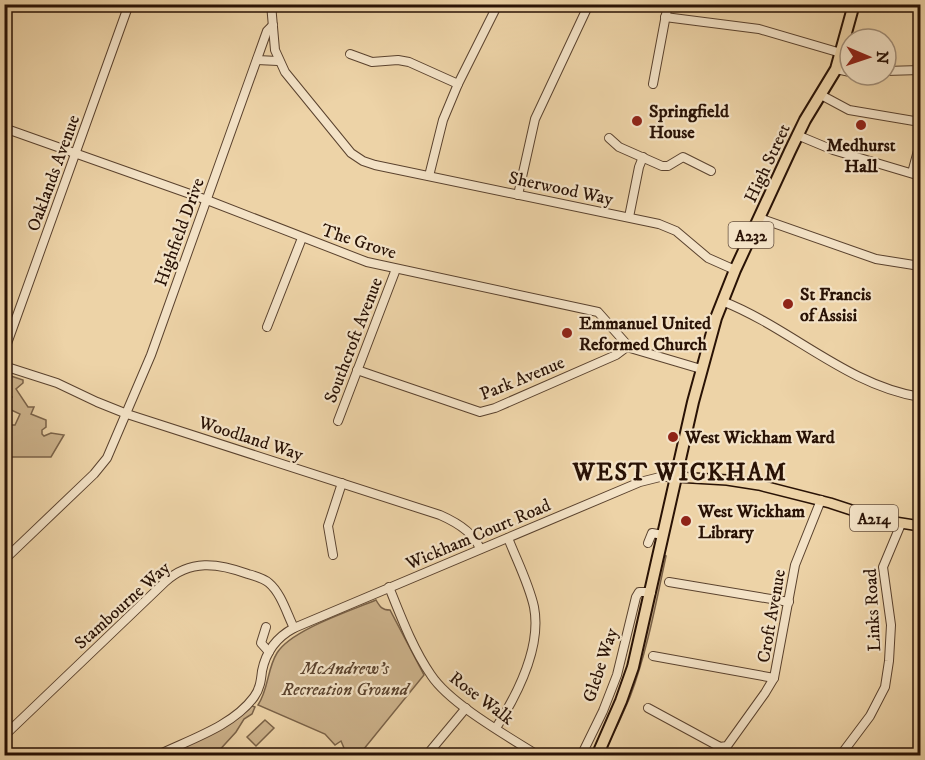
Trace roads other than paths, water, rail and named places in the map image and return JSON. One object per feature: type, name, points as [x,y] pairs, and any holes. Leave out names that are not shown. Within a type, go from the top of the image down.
[{"type":"highway","name":"High Street","points":[[848,27],[854,4]]},
{"type":"highway","name":"High Street","points":[[676,477],[701,369],[722,301],[798,135],[838,63]]},
{"type":"highway","name":"Glebe Way","points":[[597,756],[633,668],[676,477]]},
{"type":"main road","name":"A214","points":[[676,477],[747,483],[821,500],[876,519],[921,526]]},
{"type":"street","name":"Oaklands Avenue","points":[[4,352],[129,4]]},
{"type":"street","points":[[257,60],[279,61],[275,50],[271,4]]},
{"type":"street","points":[[429,176],[441,126],[458,84],[498,4]]},
{"type":"street","points":[[518,195],[535,119],[589,4]]},
{"type":"street","points":[[652,84],[668,4]]},
{"type":"street","points":[[665,17],[759,29],[838,52]]},
{"type":"street","name":"Highfield Drive","points":[[4,560],[99,469],[107,458],[151,355],[268,29],[273,25]]},
{"type":"street","points":[[350,54],[372,62],[398,60],[409,62],[458,84]]},
{"type":"street","name":"Sherwood Way","points":[[279,61],[289,78],[341,141],[355,156],[368,164],[659,224],[672,229],[708,258],[735,270]]},
{"type":"street","points":[[898,71],[921,70]]},
{"type":"street","points":[[821,95],[849,110],[921,122]]},
{"type":"street","name":"The Grove","points":[[4,128],[207,200],[354,258],[596,312],[628,346],[701,369]]},
{"type":"street","points":[[798,135],[833,150],[921,176]]},
{"type":"street","points":[[609,138],[620,147],[665,166],[683,157],[711,171]]},
{"type":"street","points":[[912,173],[921,143]]},
{"type":"street","points":[[629,217],[643,157]]},
{"type":"street","points":[[759,218],[869,257],[921,266]]},
{"type":"street","points":[[267,327],[302,238]]},
{"type":"street","name":"Southcroft Avenue","points":[[338,421],[396,269]]},
{"type":"street","points":[[722,301],[768,323],[861,379],[892,391],[921,397]]},
{"type":"street","name":"Park Avenue","points":[[357,370],[480,412],[488,411],[616,355],[628,346]]},
{"type":"street","name":"Woodland Way","points":[[4,366],[53,381],[127,414],[451,520],[472,536],[480,549]]},
{"type":"street","name":"Wickham Court Road","points":[[269,652],[281,637],[294,628],[389,587],[640,482],[660,477],[676,477]]},
{"type":"street","points":[[333,555],[328,527],[342,483]]},
{"type":"street","name":"Croft Avenue","points":[[648,708],[720,747],[725,747],[774,678],[795,565],[821,500]]},
{"type":"street","name":"Links Road","points":[[840,756],[870,716],[885,687],[891,625],[883,570],[885,559],[901,524]]},
{"type":"street","points":[[648,543],[652,533],[663,535]]},
{"type":"street","points":[[496,728],[527,666],[535,627],[533,602],[508,538]]},
{"type":"street","name":"Stambourne Way","points":[[4,736],[165,582],[191,567],[204,564],[218,565],[265,580],[274,588],[294,628]]},
{"type":"street","points":[[669,582],[789,602]]},
{"type":"street","name":"Rose Walk","points":[[389,587],[409,635],[432,677],[466,708],[539,756]]},
{"type":"street","name":"Glebe Way","points":[[581,756],[603,711],[620,664],[636,597],[639,592],[651,592]]},
{"type":"street","points":[[156,756],[220,725],[246,706],[258,691],[269,652],[261,643],[267,627]]},
{"type":"street","points":[[653,656],[774,678]]},
{"type":"street","points":[[620,664],[633,668]]},
{"type":"street","points":[[426,756],[466,708]]},
{"type":"place","name":"Springfield House","points":[[637,121]]},
{"type":"place","name":"Medhurst Hall","points":[[861,125]]},
{"type":"place","name":"St Francis of Assisi","points":[[788,304]]},
{"type":"place","name":"Emmanuel United Reformed Church","points":[[567,333]]},
{"type":"place","name":"West Wickham Ward","points":[[673,437]]},
{"type":"place","name":"West Wickham Library","points":[[686,521]]},
{"type":"district","name":"WEST WICKHAM","points":[[680,472]]},
{"type":"park label","name":"McAndrew's Recreation Ground","points":[[345,678]]}]
